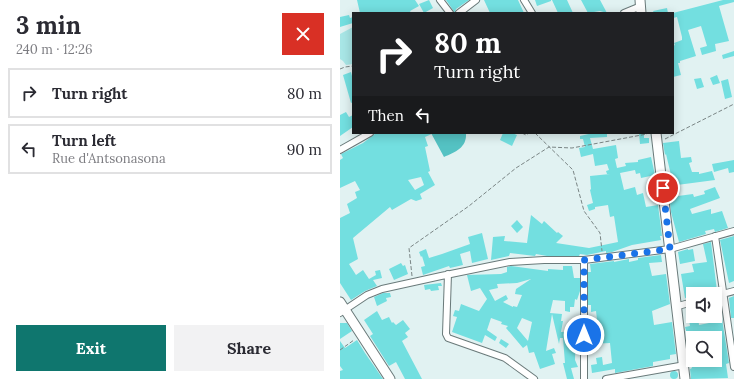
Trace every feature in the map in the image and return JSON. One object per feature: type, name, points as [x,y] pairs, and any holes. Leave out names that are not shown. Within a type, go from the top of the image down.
[{"type":"street","points":[[440,0],[449,12]]},
{"type":"street","points":[[461,12],[476,0]]},
{"type":"street","points":[[524,0],[531,12]]},
{"type":"street","points":[[626,12],[641,6]]},
{"type":"street","points":[[340,150],[368,134]]},
{"type":"street","points":[[656,134],[685,365],[685,379]]},
{"type":"street","points":[[343,312],[367,296],[382,289],[448,274],[510,262],[584,260],[670,249],[734,231]]},
{"type":"street","points":[[715,236],[734,367]]},
{"type":"street","points":[[584,260],[584,379]]},
{"type":"street","points":[[448,274],[446,334],[448,338],[505,358],[534,379]]},
{"type":"street","points":[[723,294],[734,291]]},
{"type":"street","points":[[340,302],[343,312],[362,335],[390,379]]},
{"type":"street","points":[[678,306],[686,304]]},
{"type":"street","points":[[606,379],[685,365]]},
{"type":"path","points":[[340,70],[345,67],[352,66]]},
{"type":"path","points":[[658,143],[734,104]]},
{"type":"path","points":[[536,134],[573,170],[584,212],[600,233],[603,257]]},
{"type":"path","points":[[414,282],[409,257],[409,248],[469,206],[516,168],[549,147],[572,148],[645,134]]},
{"type":"path","points":[[340,350],[362,335]]},
{"type":"shaded area","points":[[352,28],[352,64],[346,65],[340,59],[340,34]]},
{"type":"shaded area","points":[[432,134],[466,134],[465,142],[460,149],[444,157]]},
{"type":"building","points":[[357,0],[415,0],[419,6],[410,12],[360,12]]},
{"type":"building","points":[[429,0],[433,8],[423,12],[419,4]]},
{"type":"building","points":[[446,0],[469,0],[456,9],[454,12]]},
{"type":"building","points":[[484,0],[518,0],[524,12],[490,12]]},
{"type":"building","points":[[535,0],[551,0],[551,1],[537,6]]},
{"type":"building","points":[[552,0],[567,0],[573,12],[558,12]]},
{"type":"building","points":[[581,0],[600,0],[606,12],[600,11],[587,12]]},
{"type":"building","points":[[723,0],[734,0],[734,2],[719,6],[729,41],[715,44],[716,51],[702,55],[700,48],[707,46],[701,26],[688,30],[696,56],[680,61],[680,63],[678,63],[681,75],[674,77],[674,43],[682,40],[682,37],[677,17],[674,18],[674,13]]},
{"type":"building","points":[[667,8],[668,12],[654,12]]},
{"type":"building","points":[[349,15],[350,18],[352,17],[352,23],[340,27],[340,17]]},
{"type":"building","points":[[734,51],[734,56],[723,59],[722,55]]},
{"type":"building","points":[[351,72],[351,103],[343,75]]},
{"type":"building","points":[[717,75],[720,83],[713,85],[710,78]]},
{"type":"building","points":[[701,78],[704,87],[697,89],[694,79]]},
{"type":"building","points":[[728,79],[732,97],[725,99],[721,81]]},
{"type":"building","points":[[346,112],[349,117],[352,116],[352,128],[340,136],[340,115]]},
{"type":"building","points":[[375,134],[432,134],[425,137],[428,146],[425,147],[430,171],[428,172],[435,185],[420,194],[422,199],[416,201],[411,199],[392,210],[390,207],[353,238],[358,259],[349,264],[356,275],[363,270],[369,279],[376,275],[375,271],[380,270],[382,278],[373,280],[377,286],[365,291],[351,300],[340,283],[340,218],[350,213],[347,204],[357,198],[355,192],[360,190],[355,181],[340,188],[340,160],[343,158],[341,154],[363,143]],"holes":[[[421,177],[424,185],[415,190],[408,180]]]},
{"type":"building","points":[[503,134],[517,135],[512,146],[500,140]]},
{"type":"building","points":[[589,134],[607,134],[607,137],[590,138],[593,149],[616,145],[618,158],[615,159],[617,168],[626,166],[625,163],[638,162],[638,160],[651,157],[655,175],[641,178],[640,173],[636,174],[635,170],[620,173],[624,190],[635,187],[637,195],[643,193],[646,207],[658,205],[662,236],[660,236],[661,240],[632,245],[606,253],[606,251],[587,255],[580,254],[579,256],[547,256],[536,254],[535,256],[510,253],[509,256],[491,260],[493,237],[505,236],[504,241],[527,243],[531,215],[542,224],[544,221],[557,233],[558,232],[563,236],[556,243],[589,248],[618,242],[614,216],[610,217],[608,205],[595,207],[595,209],[589,211],[587,205],[593,203],[590,190],[590,176],[610,174],[607,174],[606,171],[609,170],[607,164],[595,166],[593,154],[581,157],[579,148],[585,147],[583,139],[580,139],[580,136]]},
{"type":"building","points":[[639,134],[644,134],[644,138],[649,138],[649,143],[640,144]]},
{"type":"building","points":[[679,141],[681,158],[691,157],[692,162],[689,163],[692,172],[699,172],[699,174],[712,171],[715,180],[677,185],[678,196],[693,194],[694,197],[705,194],[704,191],[715,187],[720,198],[690,209],[692,214],[711,209],[711,214],[722,211],[728,228],[715,232],[714,229],[705,231],[706,234],[679,242],[671,212],[667,175],[671,175],[663,143]]},
{"type":"building","points":[[734,160],[734,172],[729,173],[728,168],[714,172],[712,164]]},
{"type":"building","points":[[517,220],[523,227],[517,233],[511,226]]},
{"type":"building","points":[[482,233],[488,259],[472,263],[470,251],[460,254],[463,265],[450,268],[449,266],[423,275],[421,267],[425,266],[419,252],[426,249],[429,258],[470,244],[468,237]]},
{"type":"building","points":[[734,236],[734,281],[729,283],[720,240]]},
{"type":"building","points":[[711,242],[717,287],[686,287],[685,298],[681,274],[694,272],[692,264],[707,262],[703,244]]},
{"type":"building","points":[[693,249],[695,261],[680,264],[678,252]]},
{"type":"building","points":[[661,255],[662,262],[649,263],[652,276],[666,274],[670,304],[652,311],[654,325],[672,322],[676,354],[670,355],[670,359],[653,362],[653,366],[615,373],[615,369],[592,373],[591,365],[597,364],[596,358],[602,357],[603,365],[612,363],[610,343],[590,344],[589,330],[598,328],[596,311],[591,312],[591,305],[588,305],[588,272],[591,272],[590,264],[629,259],[629,262],[638,260],[638,258]]},
{"type":"building","points":[[401,263],[403,266],[405,265],[408,274],[394,280],[389,269]]},
{"type":"building","points":[[511,266],[548,271],[548,269],[563,270],[563,266],[572,266],[574,278],[580,278],[580,291],[577,300],[575,299],[574,307],[570,307],[570,312],[565,311],[565,301],[553,300],[550,313],[562,314],[561,321],[563,321],[561,332],[576,331],[575,360],[578,367],[571,368],[574,379],[567,379],[563,363],[565,363],[563,338],[560,338],[559,344],[552,314],[546,351],[554,348],[556,353],[552,354],[555,364],[540,369],[534,352],[529,353],[527,345],[523,348],[506,328],[508,326],[501,324],[502,322],[491,318],[487,330],[497,337],[495,341],[485,335],[482,343],[452,332],[457,317],[453,316],[455,310],[459,311],[461,304],[479,311],[487,299],[480,288],[471,291],[467,275],[501,274],[507,272],[507,267]],"holes":[[[531,279],[516,289],[515,294],[522,295],[517,307],[513,307],[503,302],[508,299],[506,295],[495,301],[489,290],[498,288],[497,284],[517,283]],[[522,318],[532,322],[528,341],[517,328]]]},
{"type":"building","points":[[441,283],[442,286],[438,286],[439,290],[425,290],[424,285]]},
{"type":"building","points":[[383,293],[390,293],[391,297],[386,298],[387,301],[377,306],[374,297]]},
{"type":"building","points":[[734,296],[734,318],[731,318],[729,298]]},
{"type":"building","points":[[377,311],[382,320],[389,317],[392,323],[393,322],[396,325],[403,320],[410,329],[405,333],[408,337],[402,341],[422,379],[405,379],[396,362],[389,366],[370,336],[373,334],[364,320]]},
{"type":"building","points":[[722,319],[729,363],[726,364],[728,378],[691,379],[690,369],[692,367],[722,367],[722,331],[686,331],[685,327],[690,326],[689,323],[699,323],[699,325],[722,323]]},
{"type":"building","points":[[340,323],[347,323],[352,331],[340,339]]},
{"type":"building","points":[[501,339],[509,344],[506,348],[499,343]]},
{"type":"building","points":[[357,340],[383,379],[340,379],[340,371],[343,370],[340,366],[340,341],[345,348]]},
{"type":"building","points":[[672,371],[676,371],[678,375],[676,379],[672,379],[670,377],[670,373]]},
{"type":"route","points":[[584,335],[584,260],[670,249],[663,188]]}]
